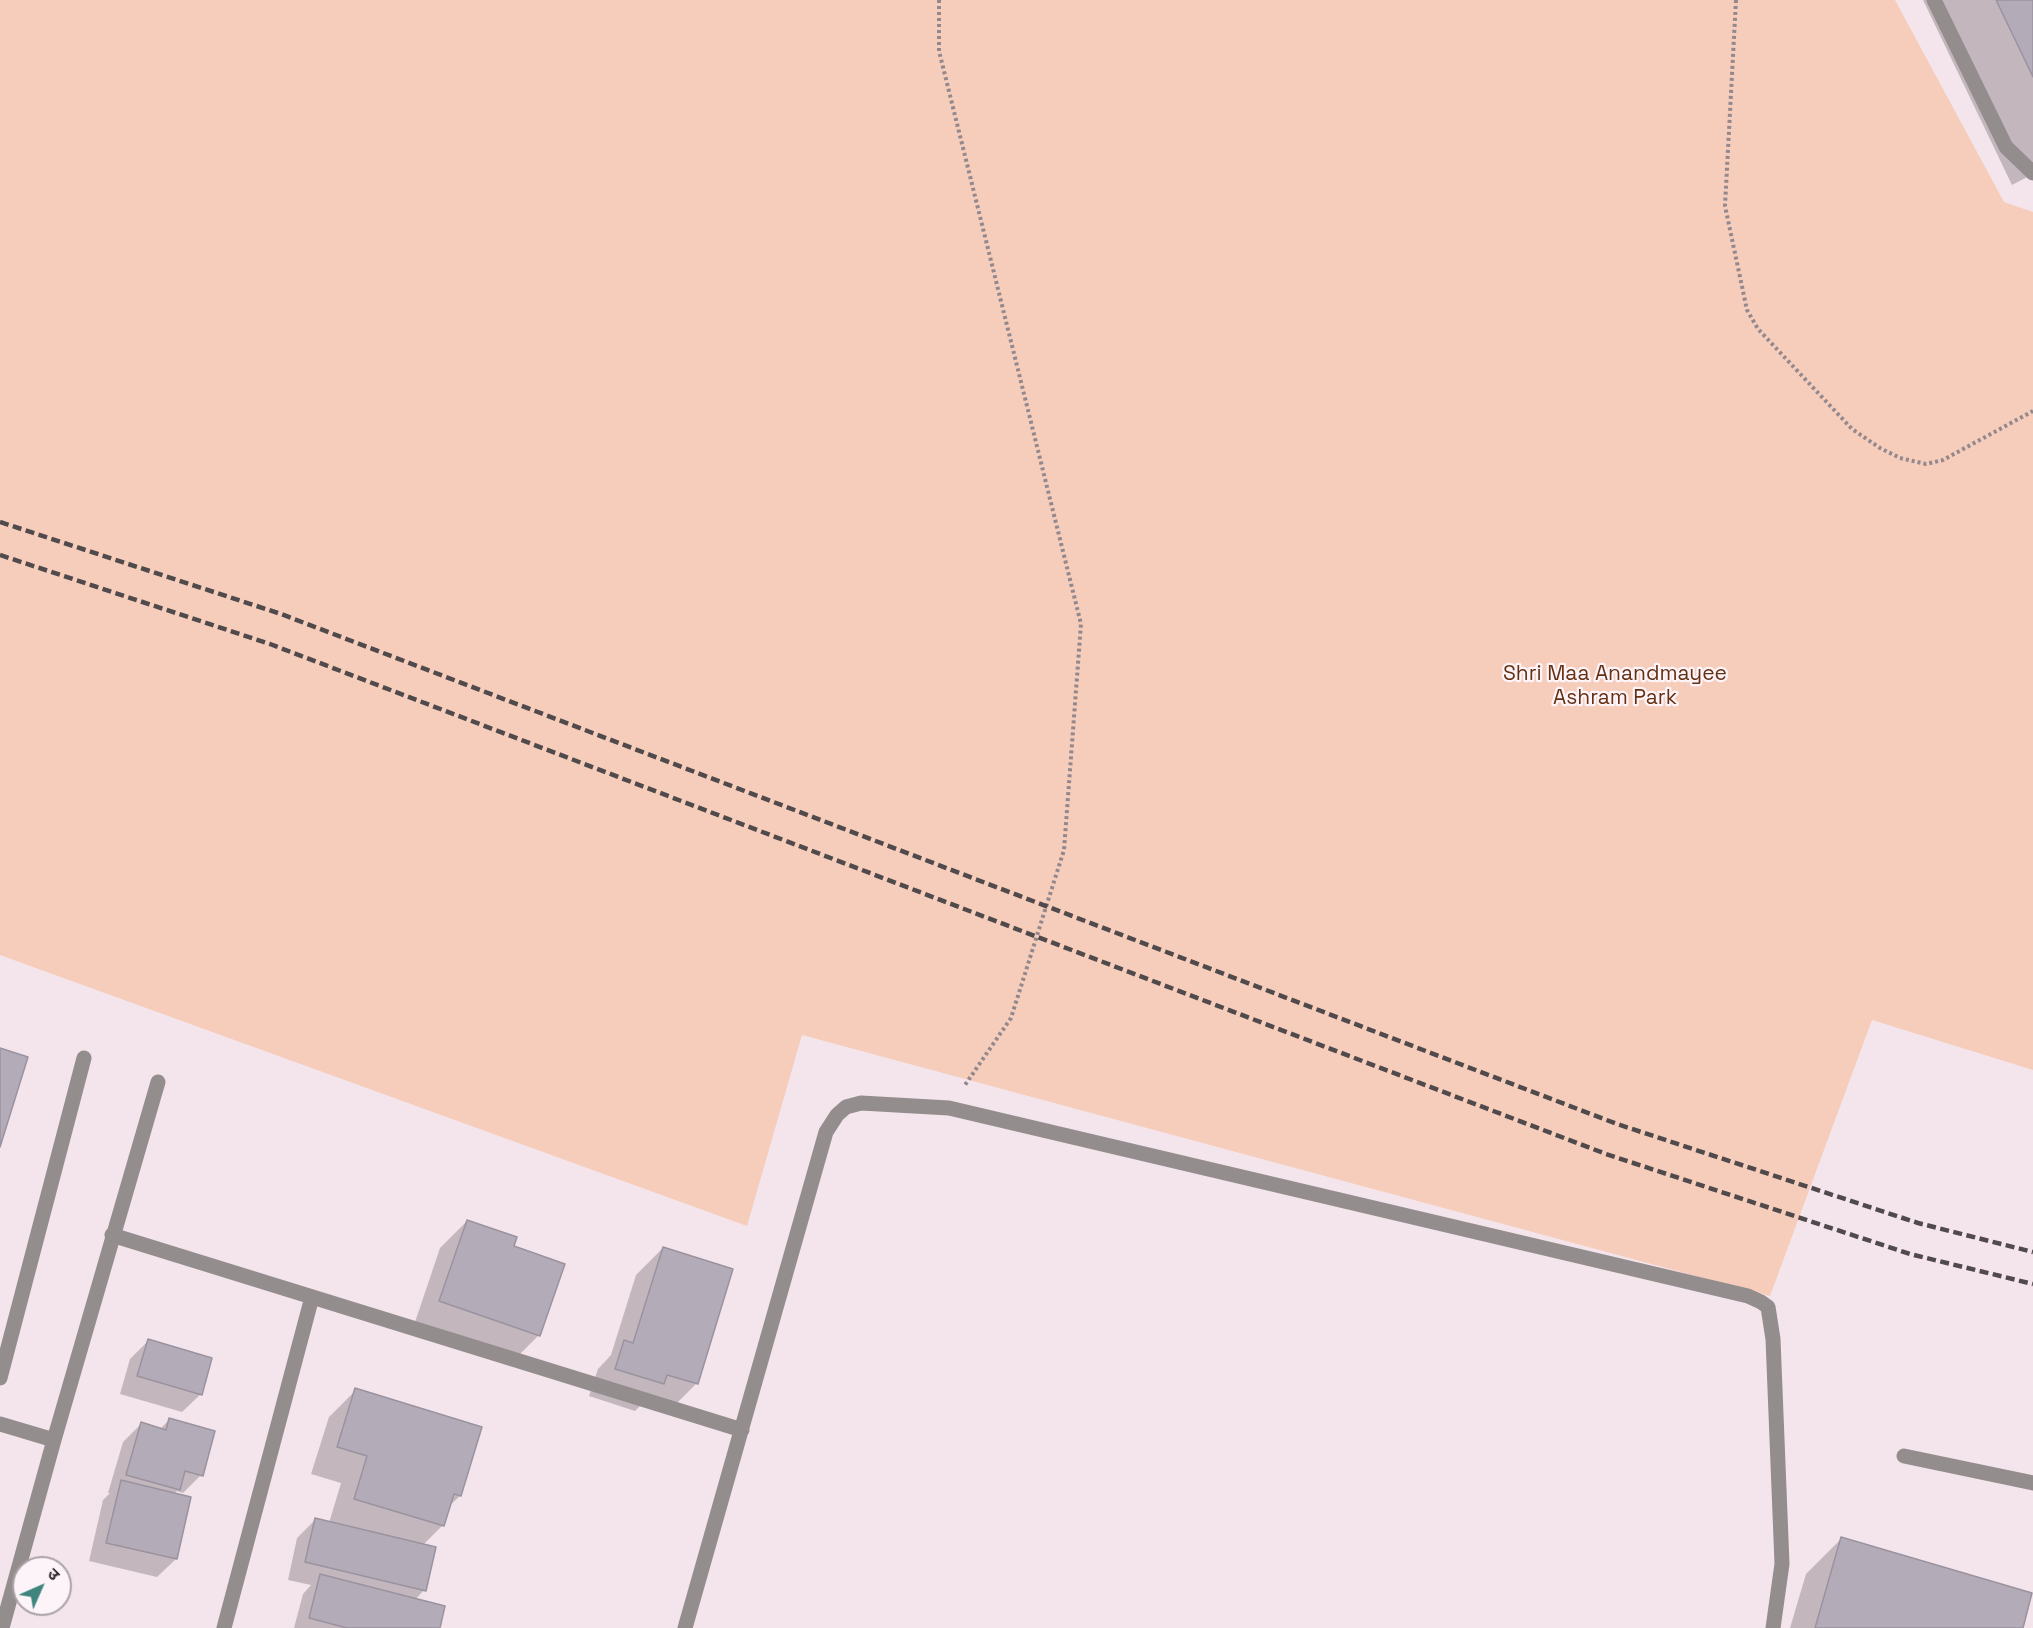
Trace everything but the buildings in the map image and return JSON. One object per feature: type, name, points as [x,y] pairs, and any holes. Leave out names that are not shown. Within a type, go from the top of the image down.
[{"type":"street","points":[[1934,0],[2006,147],[2033,173]]},
{"type":"street","points":[[0,1378],[84,1058]]},
{"type":"street","points":[[2,1628],[112,1235],[158,1082]]},
{"type":"street","points":[[685,1628],[826,1132],[830,1123],[846,1107],[861,1102],[949,1108],[1748,1296],[1761,1302],[1768,1307],[1773,1339],[1782,1564],[1773,1628]]},
{"type":"street","points":[[112,1235],[742,1430]]},
{"type":"street","points":[[224,1628],[312,1297]]},
{"type":"street","points":[[0,1424],[54,1440]]},
{"type":"street","points":[[1904,1456],[2033,1483]]},
{"type":"path","points":[[939,0],[939,51],[1081,624],[1064,850],[1011,1018],[949,1108]]},
{"type":"path","points":[[1736,0],[1725,206],[1747,310],[1758,329],[1852,429],[1900,458],[1926,464],[1943,460],[2033,411]]},
{"type":"green space","name":"Shri Maa Anandmayee Ashram Park","points":[[0,0],[1895,0],[2004,202],[2033,212],[2033,1070],[1872,1020],[1770,1296],[802,1035],[747,1226],[0,955]]},
{"type":"railway","points":[[0,522],[281,614],[1617,1124],[1918,1223],[2033,1252]]},
{"type":"railway","points":[[0,555],[270,644],[1606,1154],[1910,1254],[2033,1284]]}]
